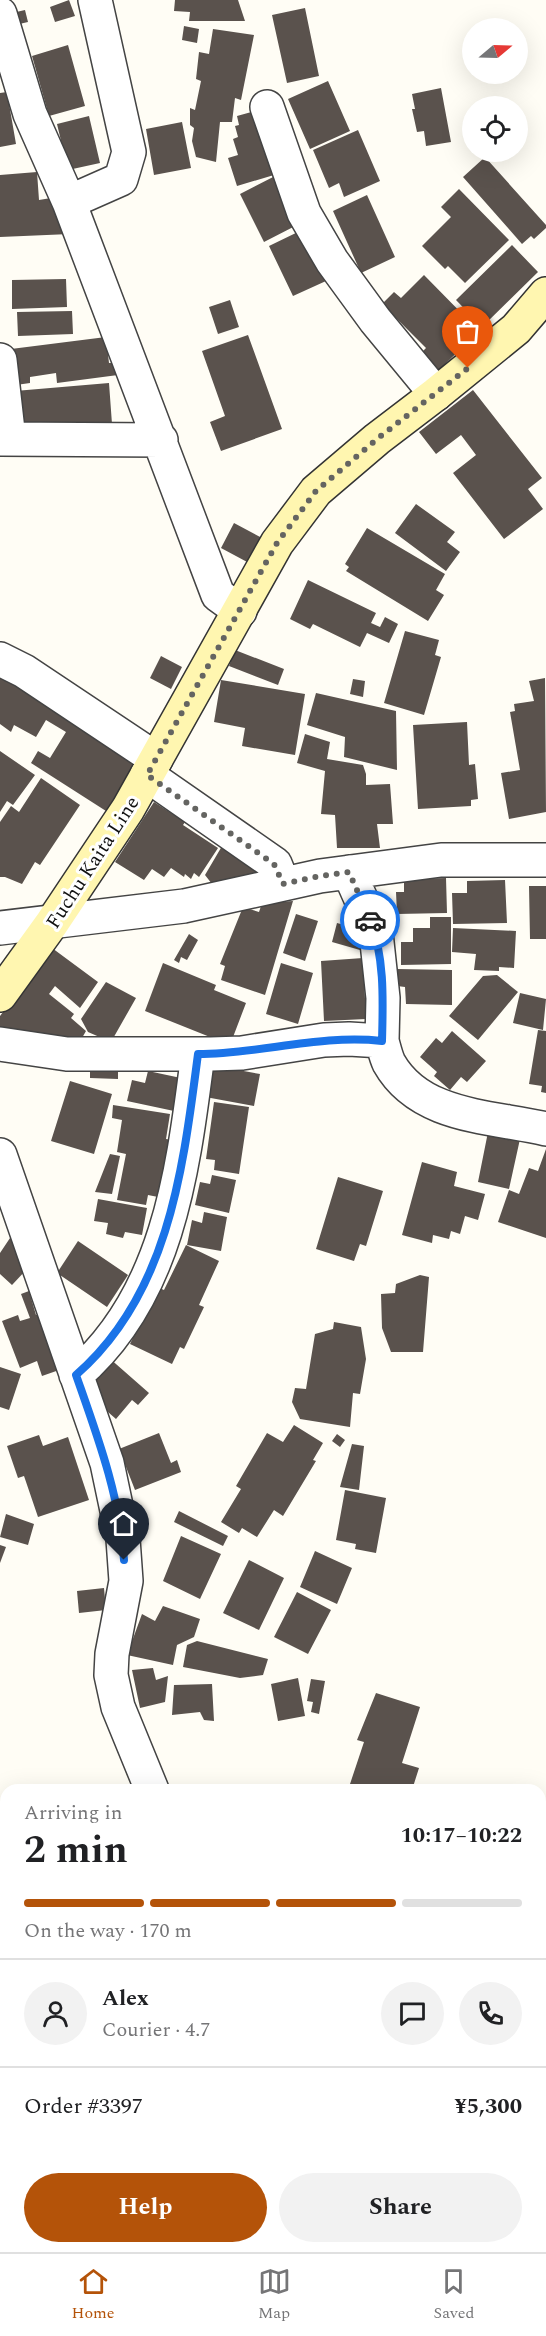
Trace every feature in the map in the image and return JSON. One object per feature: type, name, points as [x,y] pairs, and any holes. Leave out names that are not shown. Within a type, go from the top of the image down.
[{"type":"main road","name":"Fuchu Kaita Line","points":[[0,995],[52,923],[128,809],[277,543],[316,491],[516,328],[546,294]]},
{"type":"street","points":[[69,202],[121,179],[129,152],[95,0]]},
{"type":"street","points":[[0,14],[30,114],[69,202],[218,595],[240,610]]},
{"type":"street","points":[[267,107],[304,213],[332,261],[375,320],[436,394]]},
{"type":"street","points":[[0,360],[5,439],[161,440]]},
{"type":"street","points":[[0,659],[24,671],[152,767],[274,864],[283,884]]},
{"type":"street","points":[[0,928],[184,906],[320,876],[441,860],[546,860]]},
{"type":"street","points":[[349,872],[376,933],[383,998],[382,1041],[389,1062],[406,1086],[422,1099],[447,1109],[546,1129]]},
{"type":"street","points":[[0,1044],[67,1054],[198,1054],[242,1053],[324,1040],[382,1041]]},
{"type":"street","points":[[76,1375],[111,1338],[136,1303],[156,1259],[169,1223],[180,1176],[198,1054]]},
{"type":"street","points":[[0,1155],[107,1464],[123,1539],[126,1581],[114,1643],[111,1675],[118,1707],[150,1784]]},
{"type":"building","points":[[69,0],[75,16],[55,22],[50,7]]},
{"type":"building","points":[[175,0],[238,0],[245,21],[189,21],[190,12],[174,11]]},
{"type":"building","points":[[305,8],[319,76],[287,83],[272,15]]},
{"type":"building","points":[[25,10],[28,22],[15,25],[12,13]]},
{"type":"building","points":[[184,26],[199,29],[197,43],[182,40]]},
{"type":"building","points":[[213,29],[254,35],[241,100],[235,98],[232,122],[220,122],[216,162],[196,157],[192,141],[194,128],[190,125],[190,108],[195,110],[201,81],[196,79],[199,52],[209,54]]},
{"type":"building","points":[[68,45],[85,106],[49,116],[32,56]]},
{"type":"building","points":[[328,81],[350,131],[310,149],[288,99]]},
{"type":"building","points":[[441,88],[451,142],[426,146],[424,131],[417,132],[412,109],[415,109],[412,94]]},
{"type":"building","points":[[7,92],[16,144],[0,147],[0,93]]},
{"type":"building","points":[[255,111],[274,175],[237,186],[228,158],[238,155],[233,139],[238,137],[235,126],[239,125],[237,116]]},
{"type":"building","points":[[89,116],[100,163],[68,170],[57,124]]},
{"type":"building","points":[[182,122],[191,168],[154,175],[146,129]]},
{"type":"building","points":[[358,130],[380,181],[344,197],[339,183],[329,188],[313,150]]},
{"type":"building","points":[[480,162],[489,162],[546,225],[546,228],[534,239],[531,236],[522,244],[463,177]]},
{"type":"building","points":[[37,172],[39,200],[51,198],[70,234],[0,237],[0,175]]},
{"type":"building","points":[[277,175],[301,223],[264,242],[240,194]]},
{"type":"building","points":[[459,189],[509,240],[465,283],[448,266],[445,269],[422,246],[451,217],[441,207]]},
{"type":"building","points":[[367,195],[395,257],[361,273],[333,211]]},
{"type":"building","points":[[302,230],[326,281],[293,296],[269,246]]},
{"type":"building","points":[[512,245],[538,272],[482,327],[456,300]]},
{"type":"building","points":[[424,275],[479,331],[437,372],[420,354],[426,348],[382,304],[394,292],[401,298]]},
{"type":"building","points":[[66,279],[67,307],[12,309],[12,280]]},
{"type":"building","points":[[230,300],[239,327],[218,334],[209,307]]},
{"type":"building","points":[[72,311],[73,334],[18,336],[17,312]]},
{"type":"building","points":[[248,335],[282,429],[221,451],[210,422],[225,416],[202,351]]},
{"type":"building","points":[[106,337],[109,363],[117,363],[118,375],[57,383],[56,373],[30,377],[30,383],[16,385],[11,349]]},
{"type":"building","points":[[109,383],[112,424],[18,431],[15,391]]},
{"type":"building","points":[[473,390],[542,478],[528,489],[543,509],[504,539],[453,473],[476,455],[461,435],[436,454],[419,432]]},
{"type":"building","points":[[416,504],[455,532],[447,542],[460,552],[446,571],[395,533]]},
{"type":"building","points":[[234,523],[262,538],[249,563],[221,548]]},
{"type":"building","points":[[367,528],[445,574],[436,590],[444,595],[428,621],[346,571],[349,567],[345,564]]},
{"type":"building","points":[[308,580],[376,613],[371,623],[380,627],[385,617],[398,624],[389,643],[367,633],[360,647],[313,624],[310,629],[290,619]]},
{"type":"building","points":[[405,631],[439,640],[435,655],[441,657],[424,715],[384,703]]},
{"type":"building","points":[[235,650],[284,669],[278,685],[229,666]]},
{"type":"building","points":[[161,656],[182,667],[171,689],[150,678]]},
{"type":"building","points":[[0,672],[139,760],[106,811],[31,763],[38,751],[50,758],[66,732],[46,720],[36,737],[14,725],[11,732],[0,724]]},
{"type":"building","points":[[545,678],[546,812],[509,819],[501,773],[520,770],[510,712],[515,711],[514,704],[534,701],[529,681]]},
{"type":"building","points":[[353,679],[365,681],[363,697],[350,694]]},
{"type":"building","points":[[221,680],[305,694],[295,755],[242,746],[245,728],[214,722]]},
{"type":"building","points":[[316,693],[396,711],[397,770],[344,757],[345,737],[307,725]]},
{"type":"building","points":[[467,722],[469,765],[475,764],[478,799],[471,800],[471,806],[418,809],[413,725]]},
{"type":"building","points":[[305,734],[330,742],[327,759],[363,765],[366,785],[390,784],[393,824],[377,824],[380,848],[337,848],[335,815],[321,814],[325,771],[297,763]]},
{"type":"building","points":[[0,751],[35,775],[13,805],[7,801],[0,812]]},
{"type":"building","points":[[41,778],[80,805],[40,865],[35,862],[22,884],[0,877],[0,822],[11,806],[19,812]]},
{"type":"building","points":[[154,802],[185,822],[183,825],[218,848],[199,877],[194,873],[191,879],[185,874],[184,877],[171,868],[164,877],[152,869],[144,880],[115,862]]},
{"type":"building","points":[[225,841],[260,873],[212,884],[205,875]]},
{"type":"building","points":[[446,878],[447,913],[397,914],[396,892],[404,892],[404,879]]},
{"type":"building","points":[[505,880],[507,923],[453,924],[452,893],[467,893],[467,881]]},
{"type":"building","points":[[529,886],[546,886],[546,939],[530,939]]},
{"type":"building","points":[[293,901],[265,995],[221,980],[225,966],[220,964],[243,907],[259,912],[262,903]]},
{"type":"building","points":[[296,914],[318,921],[305,961],[283,953]]},
{"type":"building","points":[[430,917],[451,917],[451,964],[401,965],[401,942],[413,942],[413,928],[430,928]]},
{"type":"building","points":[[337,923],[365,931],[360,950],[332,942]]},
{"type":"building","points":[[453,928],[516,931],[514,968],[499,967],[499,971],[474,970],[476,954],[452,952]]},
{"type":"building","points":[[189,934],[198,940],[187,960],[181,957],[179,963],[174,960]]},
{"type":"building","points":[[52,948],[98,982],[80,1008],[55,986],[49,994],[74,1014],[71,1018],[86,1031],[78,1045],[0,1035],[0,1016]]},
{"type":"building","points":[[363,958],[366,1019],[324,1021],[321,961]]},
{"type":"building","points":[[163,963],[216,985],[214,990],[246,1003],[230,1045],[145,1011]]},
{"type":"building","points":[[281,963],[313,973],[298,1024],[266,1014]]},
{"type":"building","points":[[397,969],[452,970],[452,1005],[406,1004],[405,987],[397,986]]},
{"type":"building","points":[[497,975],[518,992],[478,1040],[449,1016],[483,976]]},
{"type":"building","points":[[106,982],[136,998],[111,1042],[88,1032],[81,1019]]},
{"type":"building","points":[[520,993],[546,999],[543,1030],[513,1023]]},
{"type":"building","points":[[538,1030],[546,1031],[546,1093],[541,1092],[542,1086],[529,1084]]},
{"type":"building","points":[[452,1031],[486,1061],[467,1082],[461,1077],[450,1090],[434,1076],[437,1072],[420,1057],[436,1038],[442,1043]]},
{"type":"building","points":[[90,1061],[118,1061],[118,1079],[90,1078]]},
{"type":"building","points":[[205,1064],[260,1074],[254,1106],[200,1096]]},
{"type":"building","points":[[148,1071],[181,1078],[174,1111],[127,1101],[132,1080],[145,1083]]},
{"type":"building","points":[[70,1081],[112,1094],[94,1154],[51,1141]]},
{"type":"building","points":[[214,1102],[249,1107],[239,1174],[214,1170],[215,1160],[206,1159]]},
{"type":"building","points":[[113,1105],[170,1114],[166,1139],[178,1141],[168,1199],[148,1195],[146,1205],[117,1200],[126,1154],[117,1152],[122,1120],[112,1118]]},
{"type":"building","points":[[488,1132],[520,1139],[509,1189],[478,1182]]},
{"type":"building","points":[[546,1149],[546,1238],[498,1222],[509,1190],[519,1194],[529,1168],[538,1171]]},
{"type":"building","points":[[110,1154],[120,1156],[112,1194],[95,1192]]},
{"type":"building","points":[[422,1162],[457,1172],[454,1186],[485,1194],[478,1220],[465,1216],[460,1234],[451,1231],[449,1239],[433,1235],[432,1243],[402,1235]]},
{"type":"building","points":[[212,1175],[236,1180],[229,1213],[195,1205],[200,1182],[210,1184]]},
{"type":"building","points":[[338,1177],[383,1191],[366,1246],[360,1244],[354,1261],[316,1249]]},
{"type":"building","points":[[98,1199],[147,1208],[142,1235],[125,1232],[123,1238],[106,1234],[108,1223],[94,1221]]},
{"type":"building","points":[[204,1212],[227,1217],[221,1251],[187,1245],[192,1220],[202,1223]]},
{"type":"building","points":[[14,1232],[27,1269],[12,1285],[0,1274],[0,1253]]},
{"type":"building","points":[[78,1241],[128,1275],[107,1307],[57,1273]]},
{"type":"building","points":[[186,1245],[219,1261],[199,1305],[204,1307],[184,1349],[180,1347],[172,1364],[130,1344],[157,1287],[164,1290]]},
{"type":"building","points":[[420,1275],[429,1277],[423,1352],[391,1352],[382,1328],[381,1294],[395,1293],[396,1284]]},
{"type":"building","points":[[29,1291],[36,1315],[41,1313],[62,1369],[42,1376],[37,1361],[20,1368],[2,1321],[18,1315],[20,1321],[30,1318],[21,1294]]},
{"type":"building","points":[[334,1322],[361,1327],[366,1359],[360,1394],[353,1393],[350,1427],[300,1419],[292,1402],[295,1388],[306,1389],[315,1334],[333,1329]]},
{"type":"building","points":[[108,1357],[149,1393],[138,1405],[132,1400],[116,1419],[93,1399],[87,1381]]},
{"type":"building","points":[[0,1367],[21,1374],[9,1410],[0,1407]]},
{"type":"building","points":[[294,1425],[323,1443],[313,1460],[316,1461],[283,1516],[274,1510],[257,1537],[242,1528],[239,1533],[221,1522],[241,1489],[236,1486],[267,1433],[283,1442]]},
{"type":"building","points":[[159,1433],[171,1463],[177,1460],[181,1472],[135,1490],[119,1449]]},
{"type":"building","points":[[337,1434],[345,1440],[340,1447],[332,1441]]},
{"type":"building","points":[[39,1435],[43,1446],[68,1437],[89,1500],[38,1517],[24,1476],[18,1478],[7,1446]]},
{"type":"building","points":[[352,1444],[364,1446],[359,1490],[340,1487]]},
{"type":"building","points":[[345,1490],[386,1498],[376,1553],[355,1549],[356,1544],[336,1540]]},
{"type":"building","points":[[179,1511],[228,1536],[223,1546],[174,1522]]},
{"type":"building","points":[[6,1514],[34,1524],[28,1545],[0,1537]]},
{"type":"building","points":[[181,1536],[221,1554],[200,1599],[163,1581]]},
{"type":"building","points":[[0,1545],[6,1547],[0,1563]]},
{"type":"building","points":[[315,1551],[352,1568],[337,1604],[300,1587]]},
{"type":"building","points":[[249,1560],[284,1578],[259,1630],[223,1613]]},
{"type":"building","points":[[104,1588],[106,1610],[79,1613],[77,1591]]},
{"type":"building","points":[[297,1592],[331,1610],[308,1654],[274,1637]]},
{"type":"building","points":[[163,1606],[200,1619],[194,1637],[177,1645],[173,1665],[127,1655],[142,1614],[155,1621]]},
{"type":"building","points":[[197,1641],[268,1659],[263,1675],[240,1678],[183,1667],[187,1645]]},
{"type":"building","points":[[153,1668],[156,1680],[168,1676],[165,1702],[140,1708],[132,1670]]},
{"type":"building","points":[[298,1678],[305,1716],[278,1721],[271,1684]]},
{"type":"building","points":[[311,1679],[325,1681],[319,1714],[311,1712],[313,1702],[307,1701]]},
{"type":"building","points":[[212,1684],[214,1721],[204,1720],[200,1712],[172,1715],[174,1685]]},
{"type":"building","points":[[376,1693],[420,1707],[402,1763],[419,1768],[414,1784],[350,1784],[364,1742],[357,1740]]},
{"type":"way so far","points":[[370,920],[349,872],[283,884],[274,864],[147,775],[277,543],[316,491],[377,439],[468,368]]},
{"type":"route","points":[[124,1560],[123,1539],[107,1464],[76,1375],[89,1364],[111,1338],[136,1303],[156,1259],[169,1223],[180,1176],[198,1054],[242,1053],[324,1040],[382,1041],[383,998],[379,956],[376,933],[370,920]]}]
